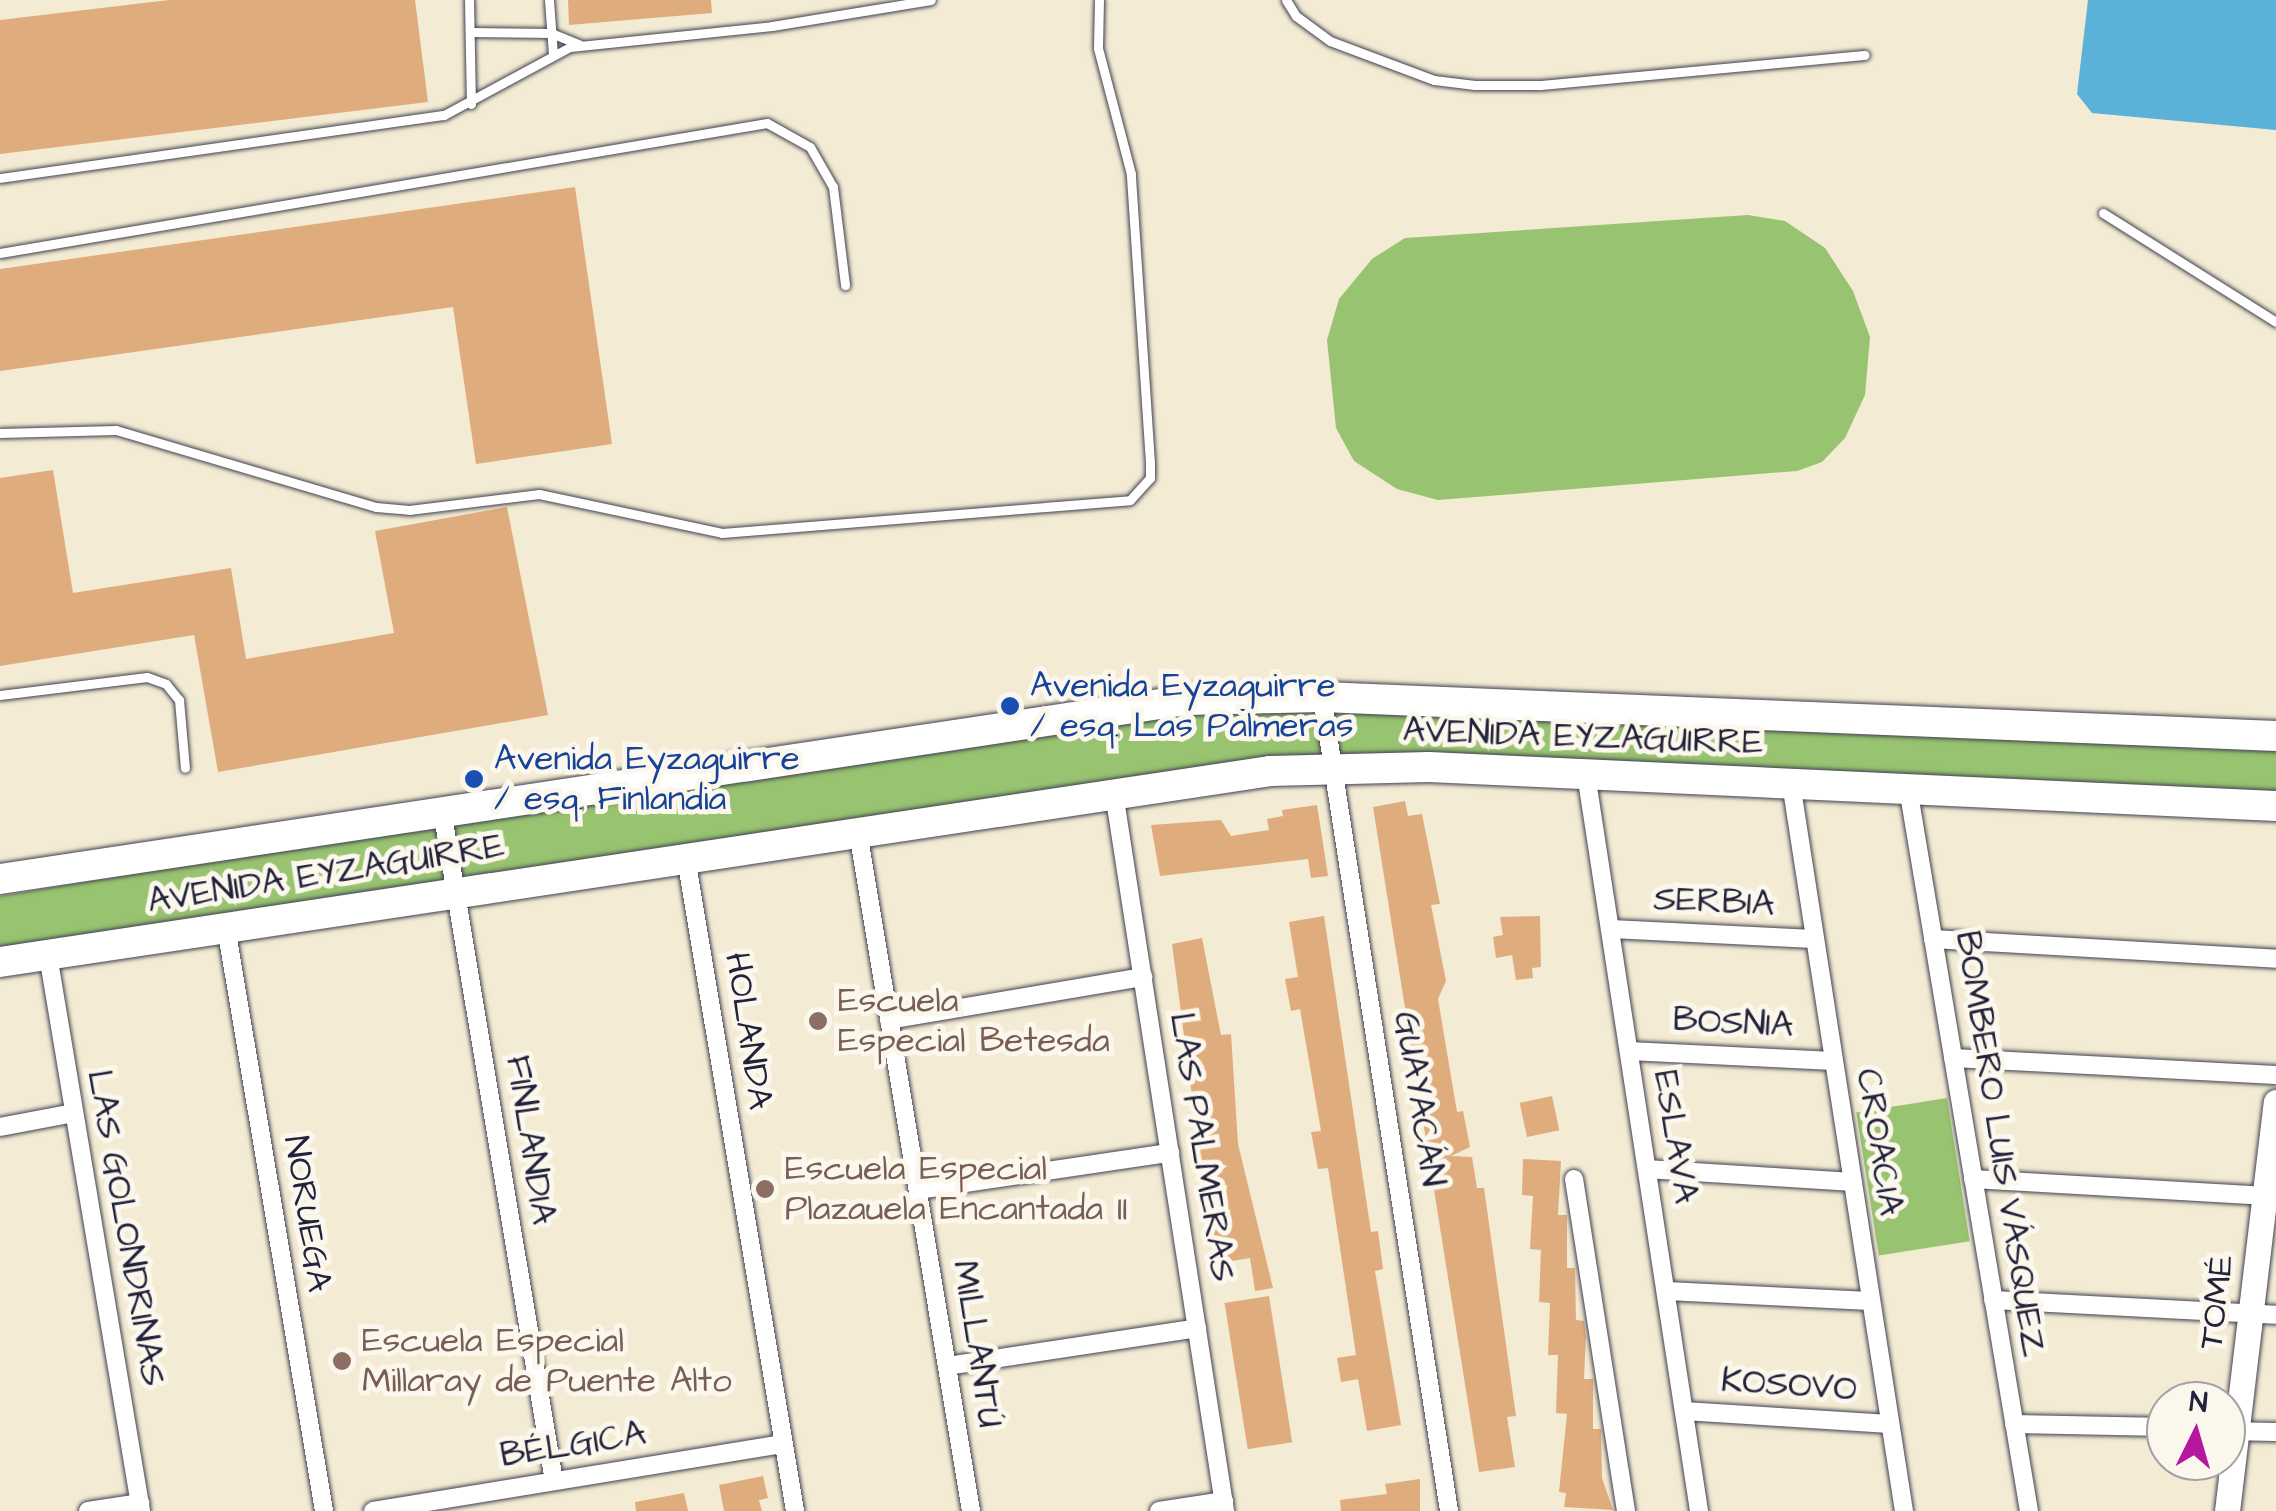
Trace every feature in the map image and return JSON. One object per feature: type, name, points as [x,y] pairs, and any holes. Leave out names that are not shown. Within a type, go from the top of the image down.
[{"type":"main road","name":"AVENIDA EYZAGUIRRE","points":[[0,879],[1187,700],[1322,697],[2276,736]]},
{"type":"main road","name":"AVENIDA EYZAGUIRRE","points":[[0,962],[1114,793],[1335,766],[2276,806]]},
{"type":"street","name":"GUAYACÁN","points":[[1322,697],[1449,1511]]},
{"type":"street","name":"ESLAVA","points":[[1586,774],[1700,1511]]},
{"type":"street","name":"CROACIA","points":[[1790,783],[1904,1511]]},
{"type":"street","name":"BOMBERO LUIS VÁSQUEZ","points":[[1908,788],[2029,1511]]},
{"type":"street","name":"LAS PALMERAS","points":[[1114,793],[1225,1506]]},
{"type":"street","name":"FINLANDIA","points":[[442,810],[554,1482]]},
{"type":"street","name":"MILLANTÚ","points":[[858,832],[972,1511]]},
{"type":"street","name":"HOLANDA","points":[[686,858],[796,1511]]},
{"type":"street","name":"NORUEGA","points":[[226,928],[324,1511]]},
{"type":"street","name":"SERBIA","points":[[1610,929],[1815,939]]},
{"type":"street","points":[[1933,939],[2276,960]]},
{"type":"street","name":"LAS GOLONDRINAS","points":[[48,955],[140,1507]]},
{"type":"street","points":[[890,1020],[1143,977]]},
{"type":"street","name":"BOSNIA","points":[[1629,1050],[1834,1061]]},
{"type":"street","points":[[1953,1058],[2276,1075]]},
{"type":"street","name":"TOMÉ","points":[[2245,1381],[2263,1314],[2276,1102]]},
{"type":"street","points":[[0,1127],[74,1114]]},
{"type":"street","points":[[918,1190],[1170,1153]]},
{"type":"street","points":[[1647,1169],[1853,1182]]},
{"type":"street","points":[[1574,1179],[1626,1511]]},
{"type":"street","points":[[1973,1179],[2270,1195]]},
{"type":"street","points":[[1666,1291],[1871,1302]]},
{"type":"street","points":[[1993,1300],[2263,1314]]},
{"type":"street","points":[[948,1366],[1197,1328]]},
{"type":"street","name":"KOSOVO","points":[[1684,1411],[1890,1424]]},
{"type":"street","points":[[2014,1424],[2146,1427]]},
{"type":"street","points":[[2246,1431],[2276,1432]]},
{"type":"street","name":"BÉLGICA","points":[[373,1511],[784,1444]]},
{"type":"street","name":"TOMÉ","points":[[2227,1511],[2228,1481]]},
{"type":"street","points":[[1159,1511],[1225,1506]]},
{"type":"street","points":[[88,1511],[140,1507]]},
{"type":"lane","points":[[469,0],[471,104]]},
{"type":"lane","points":[[549,0],[553,54]]},
{"type":"lane","points":[[0,178],[444,115],[471,104],[553,54],[580,45],[772,26],[844,5],[931,0]]},
{"type":"lane","points":[[0,433],[116,430],[376,507],[410,510],[538,494],[722,533],[1130,500],[1150,478],[1150,463],[1131,174],[1101,62],[1098,0]]},
{"type":"lane","points":[[1286,0],[1296,16],[1330,41],[1434,80],[1475,85],[1559,84],[1866,54]]},
{"type":"lane","points":[[471,32],[551,32],[580,45]]},
{"type":"lane","points":[[0,253],[767,124],[810,147],[833,187],[845,285]]},
{"type":"lane","points":[[2103,213],[2276,322]]},
{"type":"lane","points":[[0,696],[147,677],[166,684],[179,700],[185,768]]},
{"type":"green space","points":[[1748,215],[1785,221],[1825,248],[1853,291],[1870,337],[1865,395],[1845,438],[1822,462],[1797,471],[1438,500],[1397,489],[1354,461],[1336,428],[1327,340],[1339,299],[1372,259],[1405,238]]},
{"type":"green space","points":[[1289,711],[2276,746],[2276,797],[1375,756],[0,951],[0,896],[517,810],[1194,712]]},
{"type":"green space","points":[[1947,1098],[1970,1241],[1879,1256],[1856,1112]]},
{"type":"water","points":[[2088,0],[2276,0],[2276,130],[2092,113],[2077,94]]},
{"type":"building","points":[[169,0],[415,0],[428,102],[0,154],[0,20]]},
{"type":"building","points":[[568,0],[711,0],[712,13],[569,25]]},
{"type":"building","points":[[575,187],[612,444],[476,464],[453,307],[0,371],[0,269]]},
{"type":"building","points":[[53,470],[73,593],[231,568],[246,659],[394,633],[375,531],[507,507],[548,715],[218,772],[194,635],[0,666],[0,478]]},
{"type":"building","points":[[1405,801],[1408,816],[1422,814],[1440,904],[1431,905],[1446,981],[1438,999],[1457,1112],[1463,1111],[1470,1147],[1451,1156],[1472,1157],[1477,1188],[1484,1188],[1516,1416],[1507,1417],[1515,1467],[1479,1472],[1373,807]]},
{"type":"building","points":[[1317,805],[1328,876],[1311,878],[1308,859],[1160,876],[1151,825],[1221,820],[1231,836],[1269,830],[1267,819],[1283,816],[1282,810]]},
{"type":"building","points":[[1324,916],[1371,1232],[1378,1231],[1383,1269],[1375,1271],[1401,1425],[1367,1431],[1358,1379],[1341,1382],[1337,1358],[1356,1355],[1328,1168],[1318,1169],[1311,1132],[1321,1131],[1300,1009],[1291,1011],[1285,979],[1298,977],[1289,922]]},
{"type":"building","points":[[1540,916],[1541,967],[1532,968],[1533,978],[1516,980],[1512,955],[1496,958],[1493,937],[1503,935],[1500,917]]},
{"type":"building","points":[[1202,938],[1221,1035],[1231,1034],[1238,1144],[1273,1288],[1255,1291],[1250,1258],[1214,1264],[1172,944]]},
{"type":"building","points":[[1552,1096],[1559,1130],[1527,1137],[1520,1103]]},
{"type":"building","points":[[1523,1159],[1561,1161],[1558,1215],[1567,1215],[1567,1268],[1575,1268],[1576,1320],[1584,1321],[1586,1336],[1584,1379],[1593,1379],[1593,1429],[1601,1429],[1602,1478],[1613,1510],[1564,1507],[1566,1493],[1559,1492],[1567,1414],[1556,1413],[1558,1355],[1548,1355],[1550,1303],[1539,1302],[1541,1250],[1530,1249],[1533,1196],[1522,1195]]},
{"type":"building","points":[[1269,1296],[1292,1442],[1248,1449],[1225,1303]]},
{"type":"building","points":[[763,1476],[768,1498],[759,1500],[762,1511],[724,1511],[719,1485]]},
{"type":"building","points":[[1420,1479],[1420,1511],[1341,1511],[1340,1500],[1387,1494],[1385,1484]]},
{"type":"building","points":[[684,1493],[688,1511],[636,1511],[635,1502]]},
{"type":"place","name":"Avenida Eyzaguirre / esq. Las Palmeras","points":[[1010,706]]},
{"type":"place","name":"Avenida Eyzaguirre / esq. Finlandia","points":[[474,779]]},
{"type":"place","name":"Escuela Especial Betesda","points":[[818,1021]]},
{"type":"place","name":"Escuela Especial Plazauela Encantada II","points":[[765,1189]]},
{"type":"place","name":"Escuela Especial Millaray de Puente Alto","points":[[342,1361]]}]
